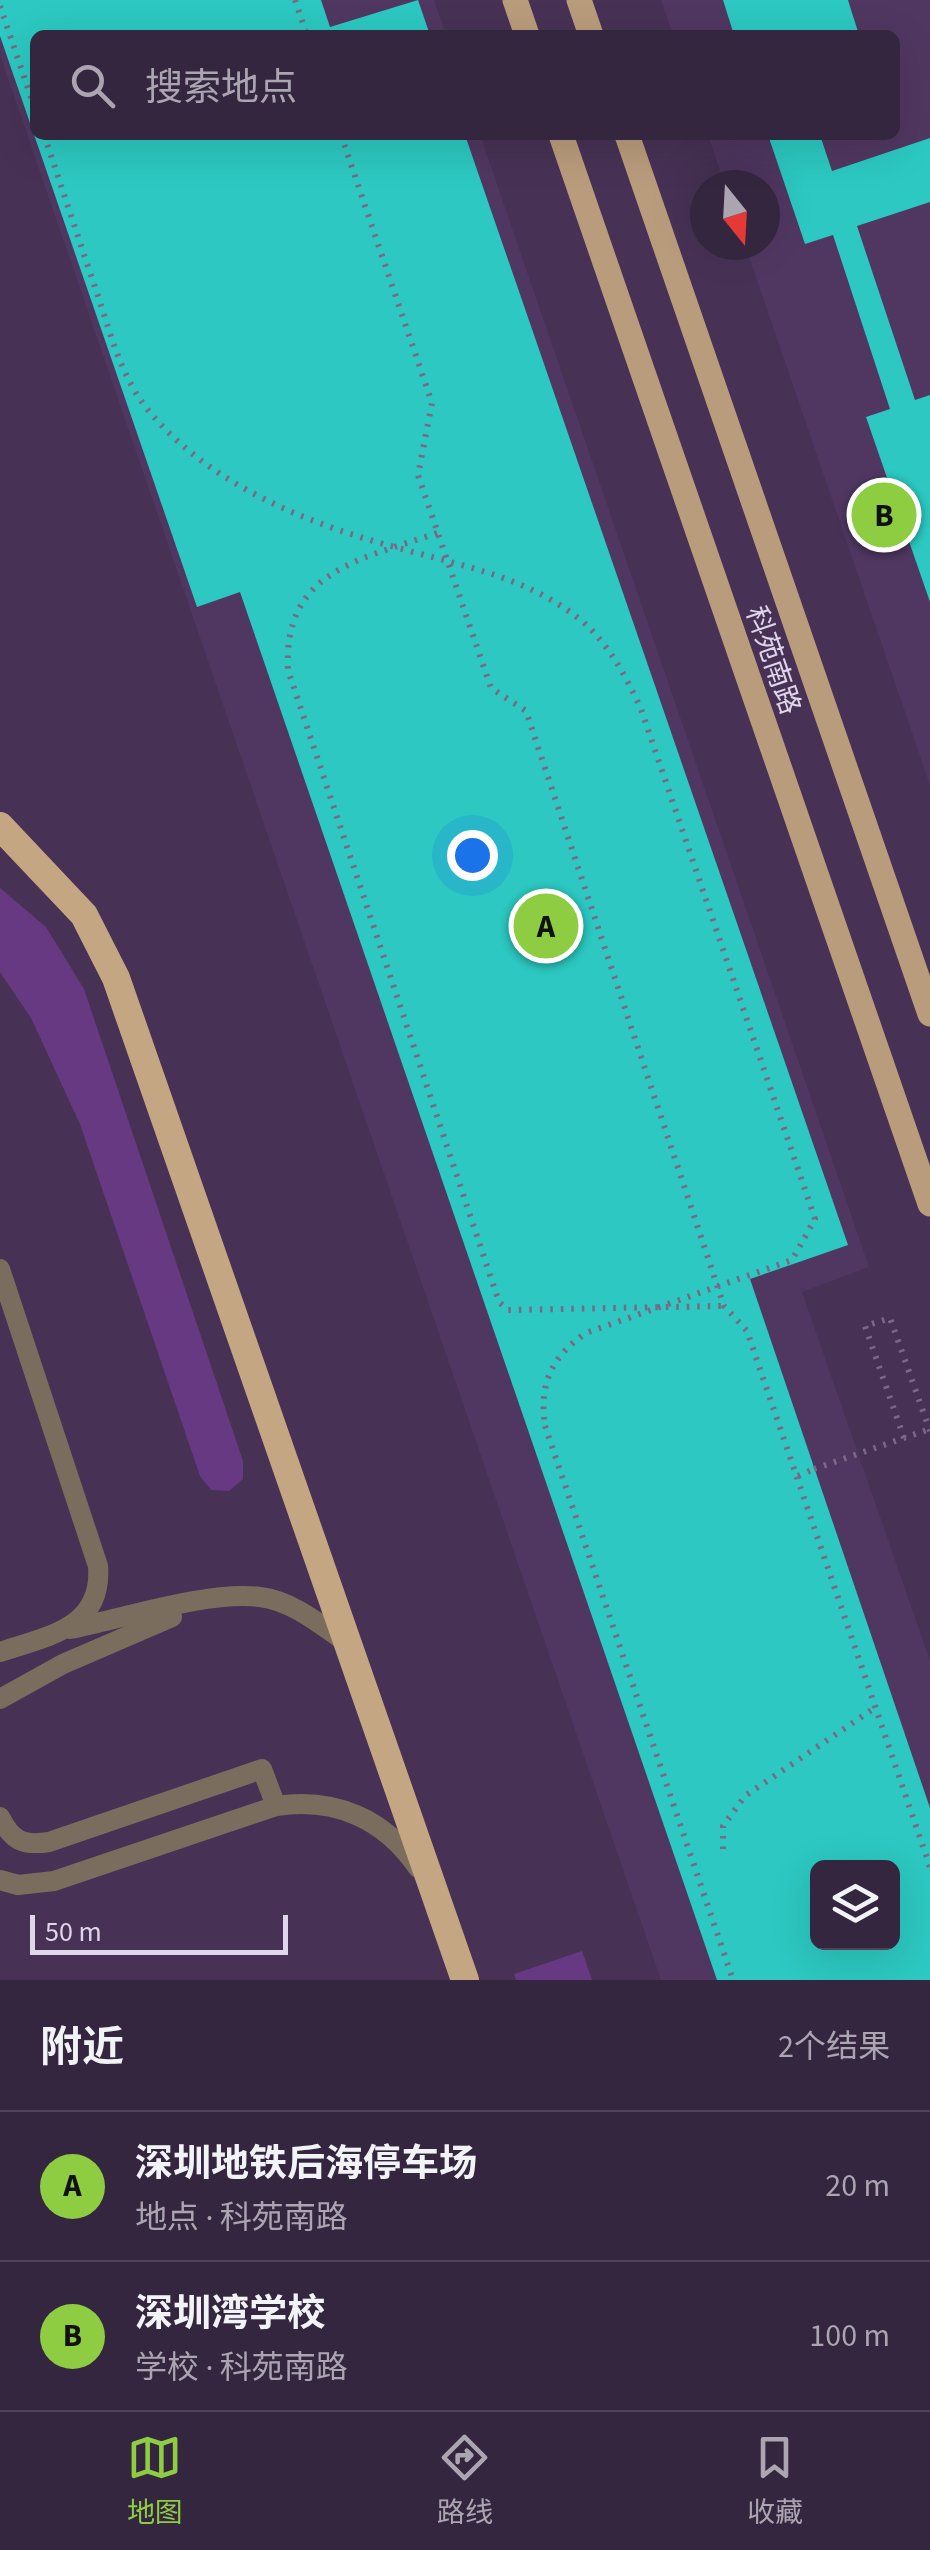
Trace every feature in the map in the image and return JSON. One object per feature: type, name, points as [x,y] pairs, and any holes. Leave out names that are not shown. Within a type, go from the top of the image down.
[{"type":"highway","points":[[0,826],[84,915],[110,964],[465,1980]]},
{"type":"main road","points":[[515,0],[525,30]]},
{"type":"main road","points":[[579,0],[589,30]]},
{"type":"main road","name":"科苑南路","points":[[563,140],[930,1204]]},
{"type":"main road","name":"科苑南路","points":[[628,140],[930,1014]]},
{"type":"lane","points":[[0,1268],[98,1566],[100,1590],[88,1611],[63,1630]]},
{"type":"lane","points":[[0,1652],[63,1630],[216,1599],[260,1597],[294,1608],[348,1643]]},
{"type":"lane","points":[[0,1699],[63,1664],[216,1599]]},
{"type":"lane","points":[[0,1817],[9,1836],[27,1846],[49,1842],[262,1769],[276,1806]]},
{"type":"lane","points":[[0,1880],[18,1885],[54,1880],[276,1806],[299,1802],[353,1812],[398,1840],[433,1890]]},
{"type":"path","points":[[296,0],[305,30]]},
{"type":"path","points":[[0,6],[30,94]]},
{"type":"path","points":[[46,140],[123,366],[144,406],[165,430],[240,486],[291,510],[342,532],[504,576],[535,590],[585,624],[608,650],[641,710],[815,1219],[792,1260],[586,1333],[566,1346],[547,1376],[543,1412],[572,1509],[733,1980]]},
{"type":"path","points":[[343,140],[432,403],[418,475],[491,688],[526,710],[724,1306],[747,1331],[930,1867]]},
{"type":"path","points":[[438,533],[345,565],[318,580],[288,628],[292,691],[499,1302],[508,1310],[724,1306]]},
{"type":"path","points":[[798,1476],[930,1430],[890,1318],[865,1326],[904,1438]]},
{"type":"path","points":[[723,1849],[723,1826],[745,1796],[876,1707]]},
{"type":"shaded area","points":[[0,0],[434,0],[444,30],[30,30],[30,140],[482,140],[869,1267],[802,1292],[930,1661],[930,1980],[661,1980],[0,55]]},
{"type":"shaded area","points":[[661,0],[930,0],[930,785],[750,260],[780,260],[780,170],[720,170],[710,140],[900,140],[900,30],[671,30]]},
{"type":"shaded area","points":[[0,888],[46,927],[84,989],[243,1461],[243,1479],[229,1491],[211,1490],[200,1476],[80,1124],[31,1018],[0,972]]},
{"type":"shaded area","points":[[582,1951],[592,1980],[516,1980],[514,1974]]},
{"type":"building","points":[[0,0],[321,0],[330,27],[418,0],[428,30],[30,30],[30,123],[0,36]]},
{"type":"building","points":[[723,0],[848,0],[857,30],[732,30]]},
{"type":"building","points":[[930,138],[930,202],[857,226],[915,400],[930,395],[930,602],[866,417],[890,409],[833,235],[805,244],[770,140],[822,140],[832,171]]},
{"type":"building","points":[[36,140],[467,140],[848,1245],[750,1279],[930,1808],[930,1980],[717,1980],[240,592],[197,607]]},
{"type":"place","name":"深圳湾学校","points":[[884,515]]},
{"type":"place","name":"深圳地铁后海停车场","points":[[546,926]]}]
